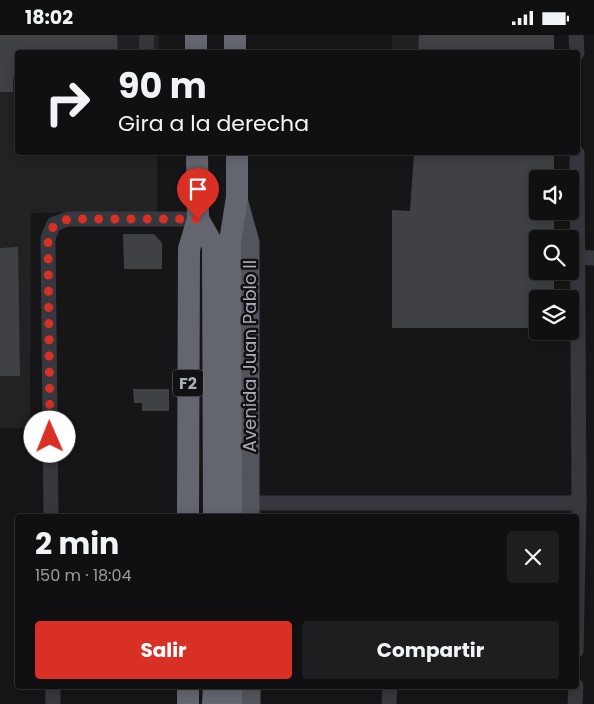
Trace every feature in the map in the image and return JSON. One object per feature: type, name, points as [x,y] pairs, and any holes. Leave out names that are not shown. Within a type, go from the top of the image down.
[{"type":"highway","points":[[196,35],[196,50]]},
{"type":"highway","points":[[235,35],[235,50]]},
{"type":"highway","name":"F2","points":[[188,514],[189,249],[198,219],[197,155]]},
{"type":"highway","name":"Avenida Juan Pablo II","points":[[231,514],[230,242],[238,197],[237,155]]},
{"type":"highway","name":"F2","points":[[198,219],[213,245],[214,514]]},
{"type":"highway","points":[[188,689],[188,704]]},
{"type":"highway","points":[[213,704],[214,689]]},
{"type":"highway","points":[[231,689],[231,704]]},
{"type":"main road","name":"Avenida Juan Pablo II","points":[[238,197],[250,242],[250,510]]},
{"type":"main road","points":[[251,689],[251,704]]},
{"type":"street","points":[[146,35],[146,50]]},
{"type":"street","points":[[576,35],[576,50]]},
{"type":"street","points":[[577,155],[578,230]]},
{"type":"street","points":[[51,514],[48,238],[54,225],[68,219],[198,219]]},
{"type":"street","points":[[579,257],[594,258]]},
{"type":"street","points":[[578,280],[579,514]]},
{"type":"street","points":[[250,510],[394,510],[579,503]]},
{"type":"street","points":[[53,689],[53,704]]},
{"type":"street","points":[[389,704],[390,689]]},
{"type":"street","points":[[575,704],[576,689]]},
{"type":"shaded area","points":[[0,35],[159,35],[159,50],[15,50],[15,155],[157,155],[157,212],[31,213],[30,428],[0,428]]},
{"type":"shaded area","points":[[392,35],[554,35],[554,50],[392,50]]},
{"type":"building","points":[[0,35],[117,35],[118,50],[15,50],[13,92],[0,92]]},
{"type":"building","points":[[419,35],[554,35],[554,50],[418,50]]},
{"type":"building","points":[[414,155],[554,155],[554,170],[529,170],[529,220],[554,220],[554,230],[529,230],[529,280],[554,280],[554,290],[529,290],[529,328],[392,328],[392,210],[410,211]]},
{"type":"building","points":[[123,234],[154,234],[162,243],[162,269],[124,269]]},
{"type":"building","points":[[18,247],[20,376],[0,376],[0,248]]},
{"type":"building","points":[[133,389],[169,389],[169,411],[142,411],[142,403],[134,403]]},
{"type":"route","points":[[50,437],[48,238],[54,225],[68,219],[198,219]]}]
